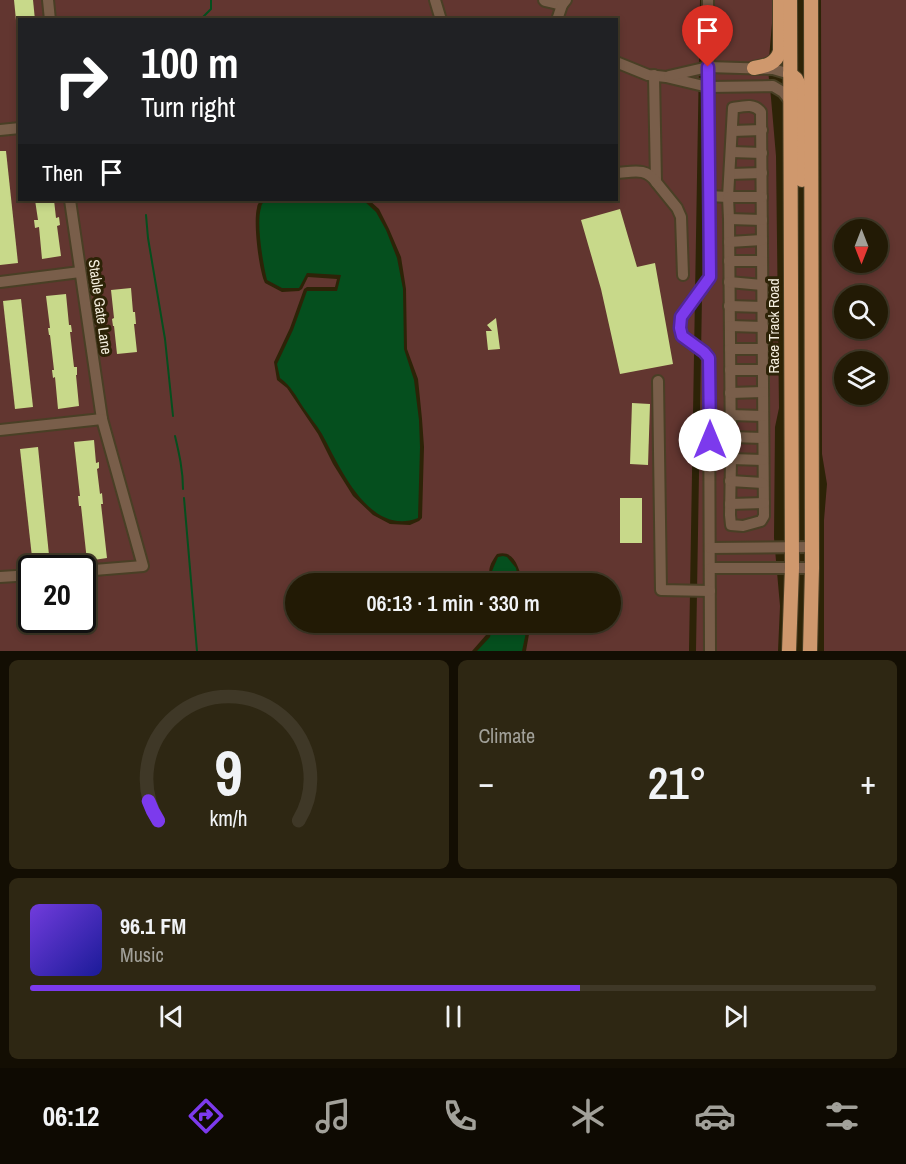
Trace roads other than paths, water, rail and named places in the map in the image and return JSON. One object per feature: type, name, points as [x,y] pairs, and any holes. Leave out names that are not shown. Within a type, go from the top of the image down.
[{"type":"main road","points":[[754,68],[769,65],[778,57],[780,0]]},
{"type":"main road","name":"Race Track Road","points":[[789,651],[792,568],[790,0]]},
{"type":"main road","points":[[810,651],[812,568],[811,0]]},
{"type":"main road","points":[[790,74],[796,78],[800,87],[802,190],[811,219]]},
{"type":"lane","points":[[48,0],[50,18]]},
{"type":"lane","points":[[435,0],[440,18]]},
{"type":"lane","points":[[544,0],[564,2]]},
{"type":"lane","points":[[708,0],[710,277],[681,317],[680,328],[682,336],[709,358],[710,651]]},
{"type":"lane","points":[[559,18],[564,2]]},
{"type":"lane","points":[[564,2],[564,18]]},
{"type":"lane","points":[[618,63],[654,75],[708,87],[773,86],[790,100]]},
{"type":"lane","points":[[666,77],[708,67],[773,69],[790,74]]},
{"type":"lane","points":[[654,75],[656,182]]},
{"type":"lane","points":[[748,105],[757,107],[762,112],[764,516],[761,521],[743,526],[731,525],[730,504],[728,196],[732,130],[733,108],[748,105]]},
{"type":"lane","points":[[0,130],[18,129]]},
{"type":"lane","points":[[732,130],[762,130]]},
{"type":"lane","points":[[730,152],[762,153]]},
{"type":"lane","points":[[618,173],[646,172],[651,175],[677,208],[681,217],[683,275]]},
{"type":"lane","points":[[729,174],[762,173]]},
{"type":"lane","points":[[709,196],[762,197]]},
{"type":"lane","name":"Stable Gate Lane","points":[[70,201],[102,419],[143,566],[96,570]]},
{"type":"lane","points":[[729,219],[762,220]]},
{"type":"lane","points":[[729,242],[762,240]]},
{"type":"lane","points":[[729,261],[762,261]]},
{"type":"lane","points":[[0,282],[80,272]]},
{"type":"lane","points":[[729,282],[762,285]]},
{"type":"lane","points":[[729,306],[763,306]]},
{"type":"lane","points":[[729,326],[763,327]]},
{"type":"lane","points":[[730,349],[763,349]]},
{"type":"lane","points":[[730,370],[763,370]]},
{"type":"lane","points":[[658,381],[661,590],[710,591]]},
{"type":"lane","points":[[730,393],[763,392]]},
{"type":"lane","points":[[730,416],[763,416]]},
{"type":"lane","points":[[0,430],[102,419]]},
{"type":"lane","points":[[730,437],[763,438]]},
{"type":"lane","points":[[710,460],[763,460]]},
{"type":"lane","points":[[730,482],[764,483]]},
{"type":"lane","points":[[730,504],[764,503]]},
{"type":"lane","points":[[710,548],[812,547]]},
{"type":"lane","points":[[711,568],[812,568]]},
{"type":"lane","points":[[0,578],[18,576]]},
{"type":"waterway","points":[[202,18],[211,9],[211,0]]},
{"type":"waterway","points":[[146,215],[165,339],[173,416]]},
{"type":"waterway","points":[[175,436],[182,468],[183,489]]},
{"type":"waterway","points":[[184,498],[197,651]]}]
